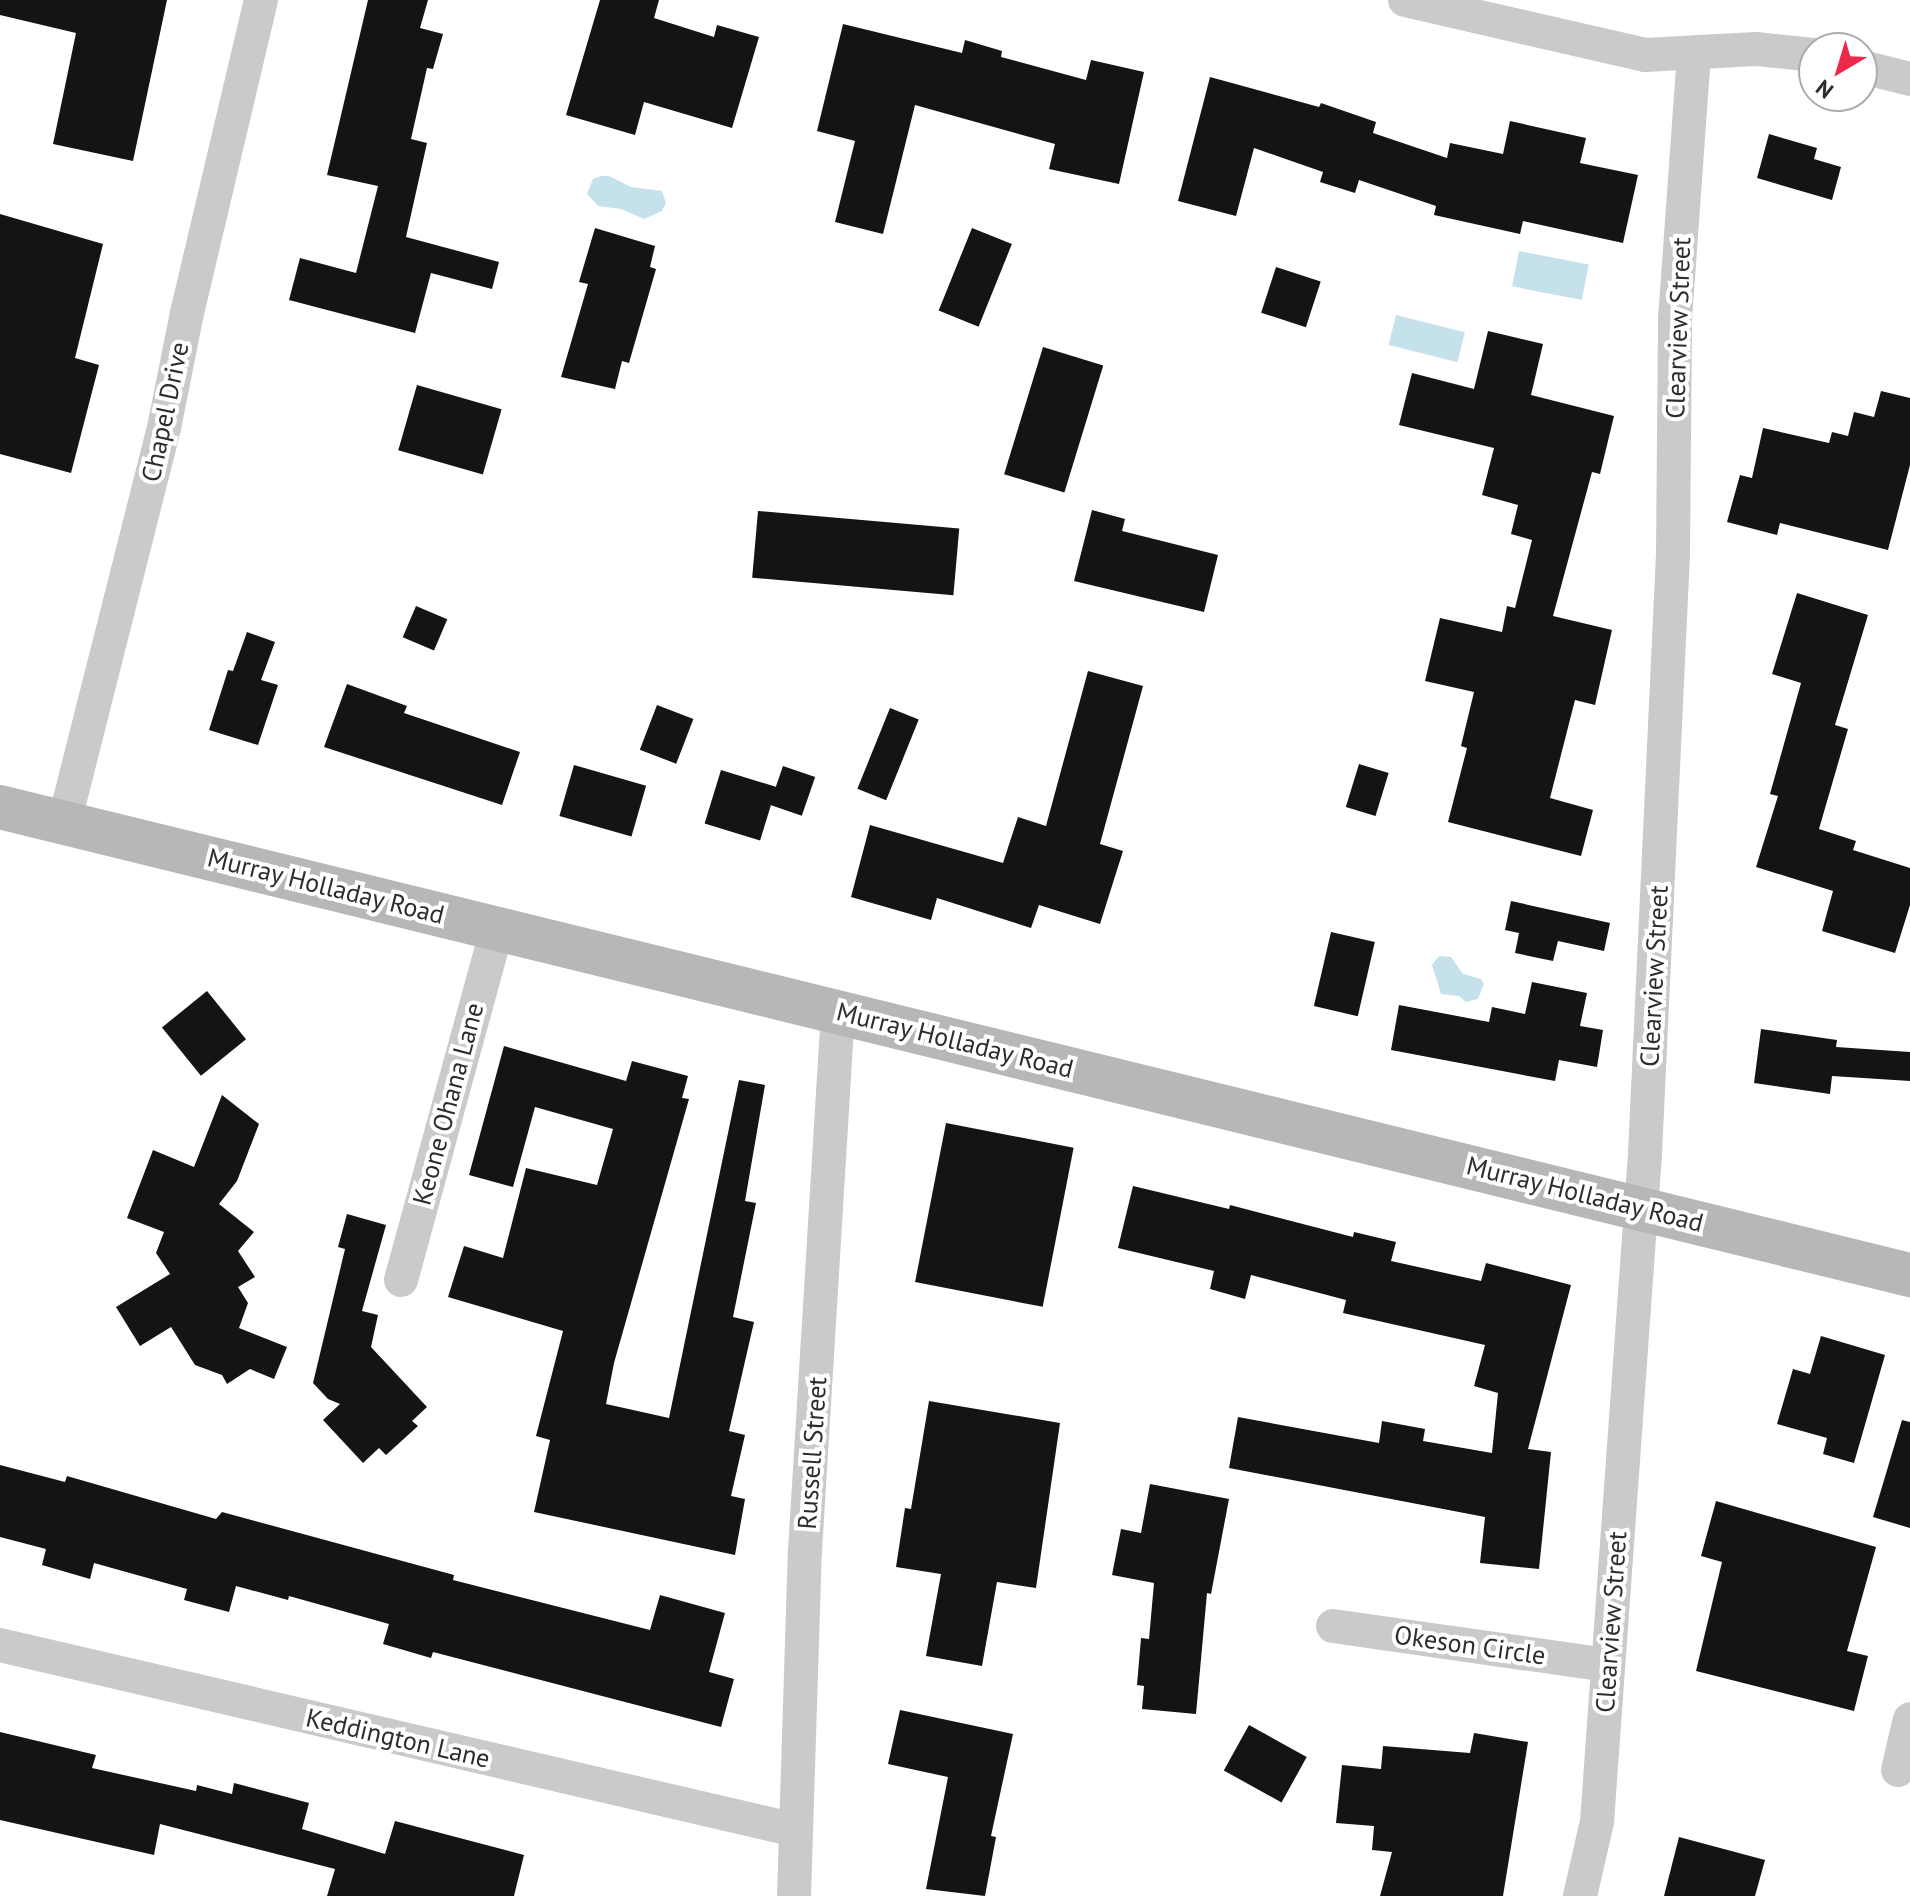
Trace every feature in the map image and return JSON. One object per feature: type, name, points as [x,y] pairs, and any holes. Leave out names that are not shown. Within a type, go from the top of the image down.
[{"type":"street","name":"Chapel Drive","points":[[64,823],[164,428],[187,313],[261,0]]},
{"type":"street","points":[[1405,0],[1645,55],[1756,49],[1798,53]]},
{"type":"street","name":"Clearview Street","points":[[1580,1896],[1597,1822],[1640,1208],[1673,569],[1675,319],[1694,53]]},
{"type":"street","points":[[1878,71],[1910,79]]},
{"type":"street","name":"Murray Holladay Road","points":[[0,807],[1910,1275]]},
{"type":"street","name":"Keone Ohana Lane","points":[[401,1280],[497,928]]},
{"type":"street","name":"Russell Street","points":[[794,1896],[805,1551],[838,1011]]},
{"type":"street","name":"Okeson Circle","points":[[1333,1626],[1607,1665]]},
{"type":"street","name":"Keddington Lane","points":[[0,1645],[795,1830]]},
{"type":"street","points":[[1898,1770],[1910,1719]]},
{"type":"water","points":[[609,176],[631,187],[662,191],[666,203],[662,211],[644,219],[621,209],[598,206],[587,194],[593,179]]},
{"type":"water","points":[[1519,251],[1589,265],[1582,300],[1512,286]]},
{"type":"water","points":[[1396,315],[1465,332],[1457,362],[1389,345]]},
{"type":"water","points":[[1439,956],[1451,957],[1463,974],[1481,979],[1484,984],[1478,999],[1466,1002],[1459,996],[1441,994],[1432,965]]},
{"type":"building","points":[[0,0],[167,0],[133,161],[53,144],[76,33],[0,15]]},
{"type":"building","points":[[368,0],[428,0],[420,28],[443,34],[433,69],[427,68],[411,139],[427,143],[406,237],[499,262],[492,289],[431,273],[415,333],[289,300],[300,258],[356,273],[378,186],[327,175]]},
{"type":"building","points":[[600,0],[659,0],[654,18],[714,37],[717,25],[759,37],[732,128],[644,102],[635,135],[566,115]]},
{"type":"building","points":[[843,24],[962,53],[965,40],[1002,51],[1001,57],[1086,80],[1091,60],[1144,72],[1119,184],[1049,169],[1055,144],[915,105],[883,234],[835,222],[855,141],[817,131]]},
{"type":"building","points":[[1210,77],[1319,107],[1321,103],[1376,122],[1373,133],[1447,158],[1450,143],[1503,154],[1510,121],[1586,138],[1580,163],[1638,175],[1623,243],[1523,221],[1520,234],[1434,215],[1436,206],[1359,180],[1355,193],[1320,182],[1323,172],[1254,148],[1236,216],[1178,201]]},
{"type":"building","points":[[1769,134],[1817,148],[1814,159],[1841,167],[1832,200],[1757,178]]},
{"type":"building","points":[[0,214],[103,244],[75,358],[99,365],[71,473],[0,454]]},
{"type":"building","points":[[595,228],[655,246],[650,267],[656,269],[629,363],[622,361],[615,389],[561,377],[588,284],[579,282]]},
{"type":"building","points":[[972,228],[1012,244],[979,327],[939,311]]},
{"type":"building","points":[[1276,267],[1321,282],[1306,327],[1261,313]]},
{"type":"building","points":[[1488,331],[1543,344],[1531,395],[1614,416],[1600,474],[1592,472],[1553,616],[1612,630],[1595,705],[1575,700],[1550,798],[1593,810],[1581,856],[1448,822],[1467,748],[1461,746],[1474,692],[1425,681],[1440,618],[1502,632],[1507,606],[1515,608],[1532,540],[1511,534],[1518,505],[1482,495],[1494,448],[1399,425],[1412,373],[1474,389]]},
{"type":"building","points":[[1043,347],[1103,365],[1064,493],[1004,474]]},
{"type":"building","points":[[417,385],[502,409],[483,475],[398,450]]},
{"type":"building","points":[[1881,391],[1910,398],[1910,465],[1888,550],[1780,523],[1777,535],[1727,522],[1740,475],[1752,478],[1763,428],[1829,443],[1832,432],[1848,436],[1854,412],[1874,417]]},
{"type":"building","points":[[1092,510],[1125,519],[1122,531],[1218,555],[1204,612],[1074,581]]},
{"type":"building","points":[[758,511],[959,529],[953,595],[752,578]]},
{"type":"building","points":[[1797,593],[1868,615],[1835,725],[1848,729],[1819,829],[1856,841],[1853,850],[1910,868],[1910,905],[1895,953],[1822,931],[1833,891],[1756,867],[1778,796],[1770,794],[1801,683],[1772,674]]},
{"type":"building","points":[[416,606],[447,619],[434,651],[403,637]]},
{"type":"building","points":[[247,632],[275,642],[261,680],[278,685],[258,745],[209,730],[228,670],[233,671]]},
{"type":"building","points":[[1088,671],[1143,686],[1100,844],[1123,851],[1100,924],[1039,905],[1031,928],[937,898],[931,920],[851,897],[870,825],[1003,863],[1018,817],[1046,826]]},
{"type":"building","points":[[347,684],[407,706],[404,713],[520,752],[502,805],[324,747]]},
{"type":"building","points":[[657,705],[693,719],[676,764],[640,750]]},
{"type":"building","points":[[890,708],[919,720],[886,800],[857,789]]},
{"type":"building","points":[[1359,764],[1389,773],[1375,816],[1346,807]]},
{"type":"building","points":[[574,765],[646,786],[631,837],[559,816]]},
{"type":"building","points":[[783,766],[815,777],[802,816],[770,805]]},
{"type":"building","points":[[721,770],[776,787],[760,841],[705,824]]},
{"type":"building","points":[[1511,901],[1610,923],[1604,951],[1558,941],[1553,961],[1515,953],[1519,933],[1505,930]]},
{"type":"building","points":[[1331,932],[1375,942],[1358,1016],[1314,1006]]},
{"type":"building","points":[[1532,982],[1587,993],[1580,1026],[1603,1030],[1597,1067],[1559,1060],[1555,1081],[1391,1050],[1399,1005],[1489,1022],[1492,1007],[1525,1014]]},
{"type":"building","points":[[207,991],[246,1039],[201,1076],[162,1028]]},
{"type":"building","points":[[1761,1029],[1837,1040],[1836,1047],[1910,1052],[1910,1081],[1832,1076],[1830,1094],[1754,1083]]},
{"type":"building","points":[[504,1046],[626,1081],[632,1061],[688,1076],[682,1098],[689,1099],[614,1363],[606,1404],[669,1418],[739,1080],[765,1085],[745,1201],[756,1203],[733,1317],[754,1322],[729,1431],[745,1435],[731,1496],[745,1499],[735,1555],[534,1512],[550,1440],[536,1436],[563,1331],[448,1297],[464,1246],[503,1258],[526,1168],[597,1185],[613,1129],[535,1107],[513,1187],[469,1175]]},
{"type":"building","points":[[222,1095],[259,1124],[237,1181],[219,1204],[254,1232],[238,1251],[255,1277],[238,1287],[248,1303],[239,1328],[287,1347],[274,1379],[250,1369],[227,1384],[222,1375],[195,1365],[171,1327],[140,1346],[116,1307],[170,1274],[156,1253],[164,1232],[127,1218],[153,1150],[194,1167]]},
{"type":"building","points":[[946,1123],[1074,1148],[1043,1307],[915,1282]]},
{"type":"building","points":[[1133,1186],[1229,1209],[1230,1205],[1353,1237],[1354,1232],[1396,1242],[1391,1261],[1481,1281],[1486,1263],[1571,1285],[1528,1449],[1551,1452],[1539,1569],[1480,1563],[1485,1517],[1229,1468],[1238,1417],[1379,1443],[1382,1421],[1425,1429],[1423,1441],[1492,1453],[1498,1393],[1474,1386],[1485,1345],[1343,1313],[1346,1300],[1251,1275],[1245,1299],[1210,1289],[1214,1271],[1118,1248]]},
{"type":"building","points":[[347,1214],[386,1225],[362,1311],[378,1315],[371,1347],[427,1407],[412,1421],[418,1426],[386,1455],[379,1448],[363,1463],[323,1420],[340,1404],[328,1399],[313,1383],[345,1249],[338,1247]]},
{"type":"building","points":[[1821,1336],[1885,1355],[1854,1463],[1823,1454],[1827,1438],[1777,1424],[1793,1369],[1810,1374]]},
{"type":"building","points":[[929,1401],[1060,1423],[1036,1588],[997,1582],[982,1666],[926,1656],[941,1574],[896,1567],[905,1508],[911,1509]]},
{"type":"building","points":[[1902,1420],[1910,1422],[1910,1528],[1873,1517]]},
{"type":"building","points":[[0,1465],[65,1482],[67,1476],[216,1519],[222,1512],[454,1575],[453,1580],[650,1630],[660,1595],[725,1613],[709,1672],[734,1679],[721,1727],[433,1652],[431,1658],[383,1644],[389,1624],[289,1596],[288,1600],[236,1586],[229,1612],[184,1600],[187,1589],[94,1563],[90,1579],[42,1565],[46,1549],[0,1537]]},
{"type":"building","points":[[1150,1484],[1229,1499],[1211,1594],[1207,1593],[1196,1714],[1142,1709],[1144,1686],[1137,1685],[1141,1638],[1149,1639],[1154,1583],[1112,1575],[1121,1529],[1141,1533]]},
{"type":"building","points":[[1716,1501],[1876,1547],[1847,1651],[1868,1656],[1854,1711],[1696,1671],[1722,1562],[1701,1556]]},
{"type":"building","points":[[900,1710],[1013,1734],[991,1836],[996,1837],[985,1896],[926,1889],[948,1777],[888,1764]]},
{"type":"building","points":[[1249,1725],[1307,1757],[1282,1802],[1224,1770]]},
{"type":"building","points":[[0,1732],[96,1755],[92,1768],[196,1791],[197,1785],[232,1794],[234,1783],[309,1803],[302,1829],[385,1854],[395,1821],[524,1855],[514,1896],[327,1896],[335,1869],[160,1824],[154,1855],[0,1820]]},
{"type":"building","points":[[1474,1733],[1528,1742],[1503,1896],[1380,1896],[1392,1852],[1372,1850],[1374,1826],[1336,1823],[1342,1765],[1381,1769],[1383,1746],[1470,1753]]},
{"type":"building","points":[[1679,1837],[1765,1860],[1755,1896],[1664,1896]]}]
